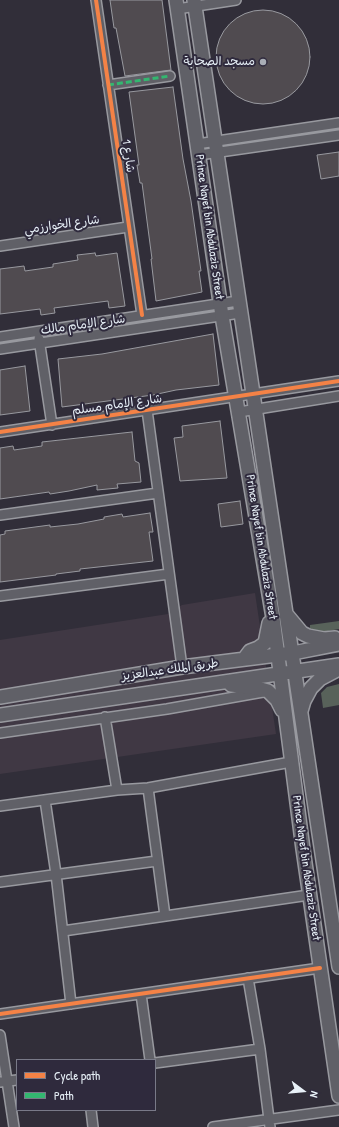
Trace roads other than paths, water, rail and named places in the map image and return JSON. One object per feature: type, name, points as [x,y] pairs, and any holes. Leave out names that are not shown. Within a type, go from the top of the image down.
[{"type":"main road","name":"Prince Nayef bin Abdulaziz Street","points":[[195,3],[239,307],[285,612],[296,671],[339,967]]},
{"type":"main road","name":"Prince Nayef bin Abdulaziz Street","points":[[177,4],[221,310],[273,618],[309,895],[339,1096]]},
{"type":"main road","points":[[285,612],[302,632],[308,636],[324,639],[339,637]]},
{"type":"main road","points":[[244,660],[250,651],[265,643],[268,634],[268,624],[273,618]]},
{"type":"main road","name":"طريق الملك عبدالعزيز","points":[[0,697],[182,667],[293,653],[339,644]]},
{"type":"main road","name":"طريق الملك عبدالعزيز","points":[[0,715],[279,672],[339,665]]},
{"type":"main road","points":[[301,713],[304,701],[311,688],[320,679],[339,669]]},
{"type":"main road","points":[[211,683],[257,688],[268,691],[277,700],[285,717]]},
{"type":"street","name":"شارع 1","points":[[96,0],[142,315]]},
{"type":"street","points":[[177,4],[236,0]]},
{"type":"street","points":[[108,85],[170,76]]},
{"type":"street","points":[[198,150],[339,123]]},
{"type":"street","points":[[217,147],[339,136]]},
{"type":"street","name":"شارع الخوارزمي","points":[[0,246],[128,227]]},
{"type":"street","name":"شارع الإمام مالك","points":[[0,349],[239,307]]},
{"type":"street","name":"شارع الإمام مالك","points":[[0,337],[142,315],[221,310]]},
{"type":"street","points":[[38,331],[52,424]]},
{"type":"street","name":"شارع الإمام مسلم","points":[[0,432],[339,381]]},
{"type":"street","points":[[239,412],[339,396]]},
{"type":"street","points":[[147,410],[182,667]]},
{"type":"street","points":[[0,516],[158,492]]},
{"type":"street","points":[[0,596],[169,574]]},
{"type":"street","points":[[0,733],[167,709],[268,691]]},
{"type":"street","points":[[105,717],[117,790]]},
{"type":"street","points":[[0,806],[117,790],[148,788],[291,762]]},
{"type":"street","points":[[148,788],[165,916]]},
{"type":"street","points":[[45,800],[72,1004]]},
{"type":"street","points":[[0,882],[157,861]]},
{"type":"street","points":[[63,930],[309,895]]},
{"type":"street","points":[[0,1014],[320,968]]},
{"type":"street","points":[[248,978],[260,1049],[269,1123]]},
{"type":"street","points":[[141,994],[150,1059]]},
{"type":"street","points":[[0,1035],[4,1082],[14,1127]]},
{"type":"street","points":[[156,1063],[260,1049]]},
{"type":"street","points":[[4,1082],[16,1080]]},
{"type":"street","points":[[213,1127],[269,1123],[339,1110]]},
{"type":"street","points":[[91,1111],[93,1127]]},
{"type":"place","name":"مسجد الصحابة","points":[[263,62]]}]
